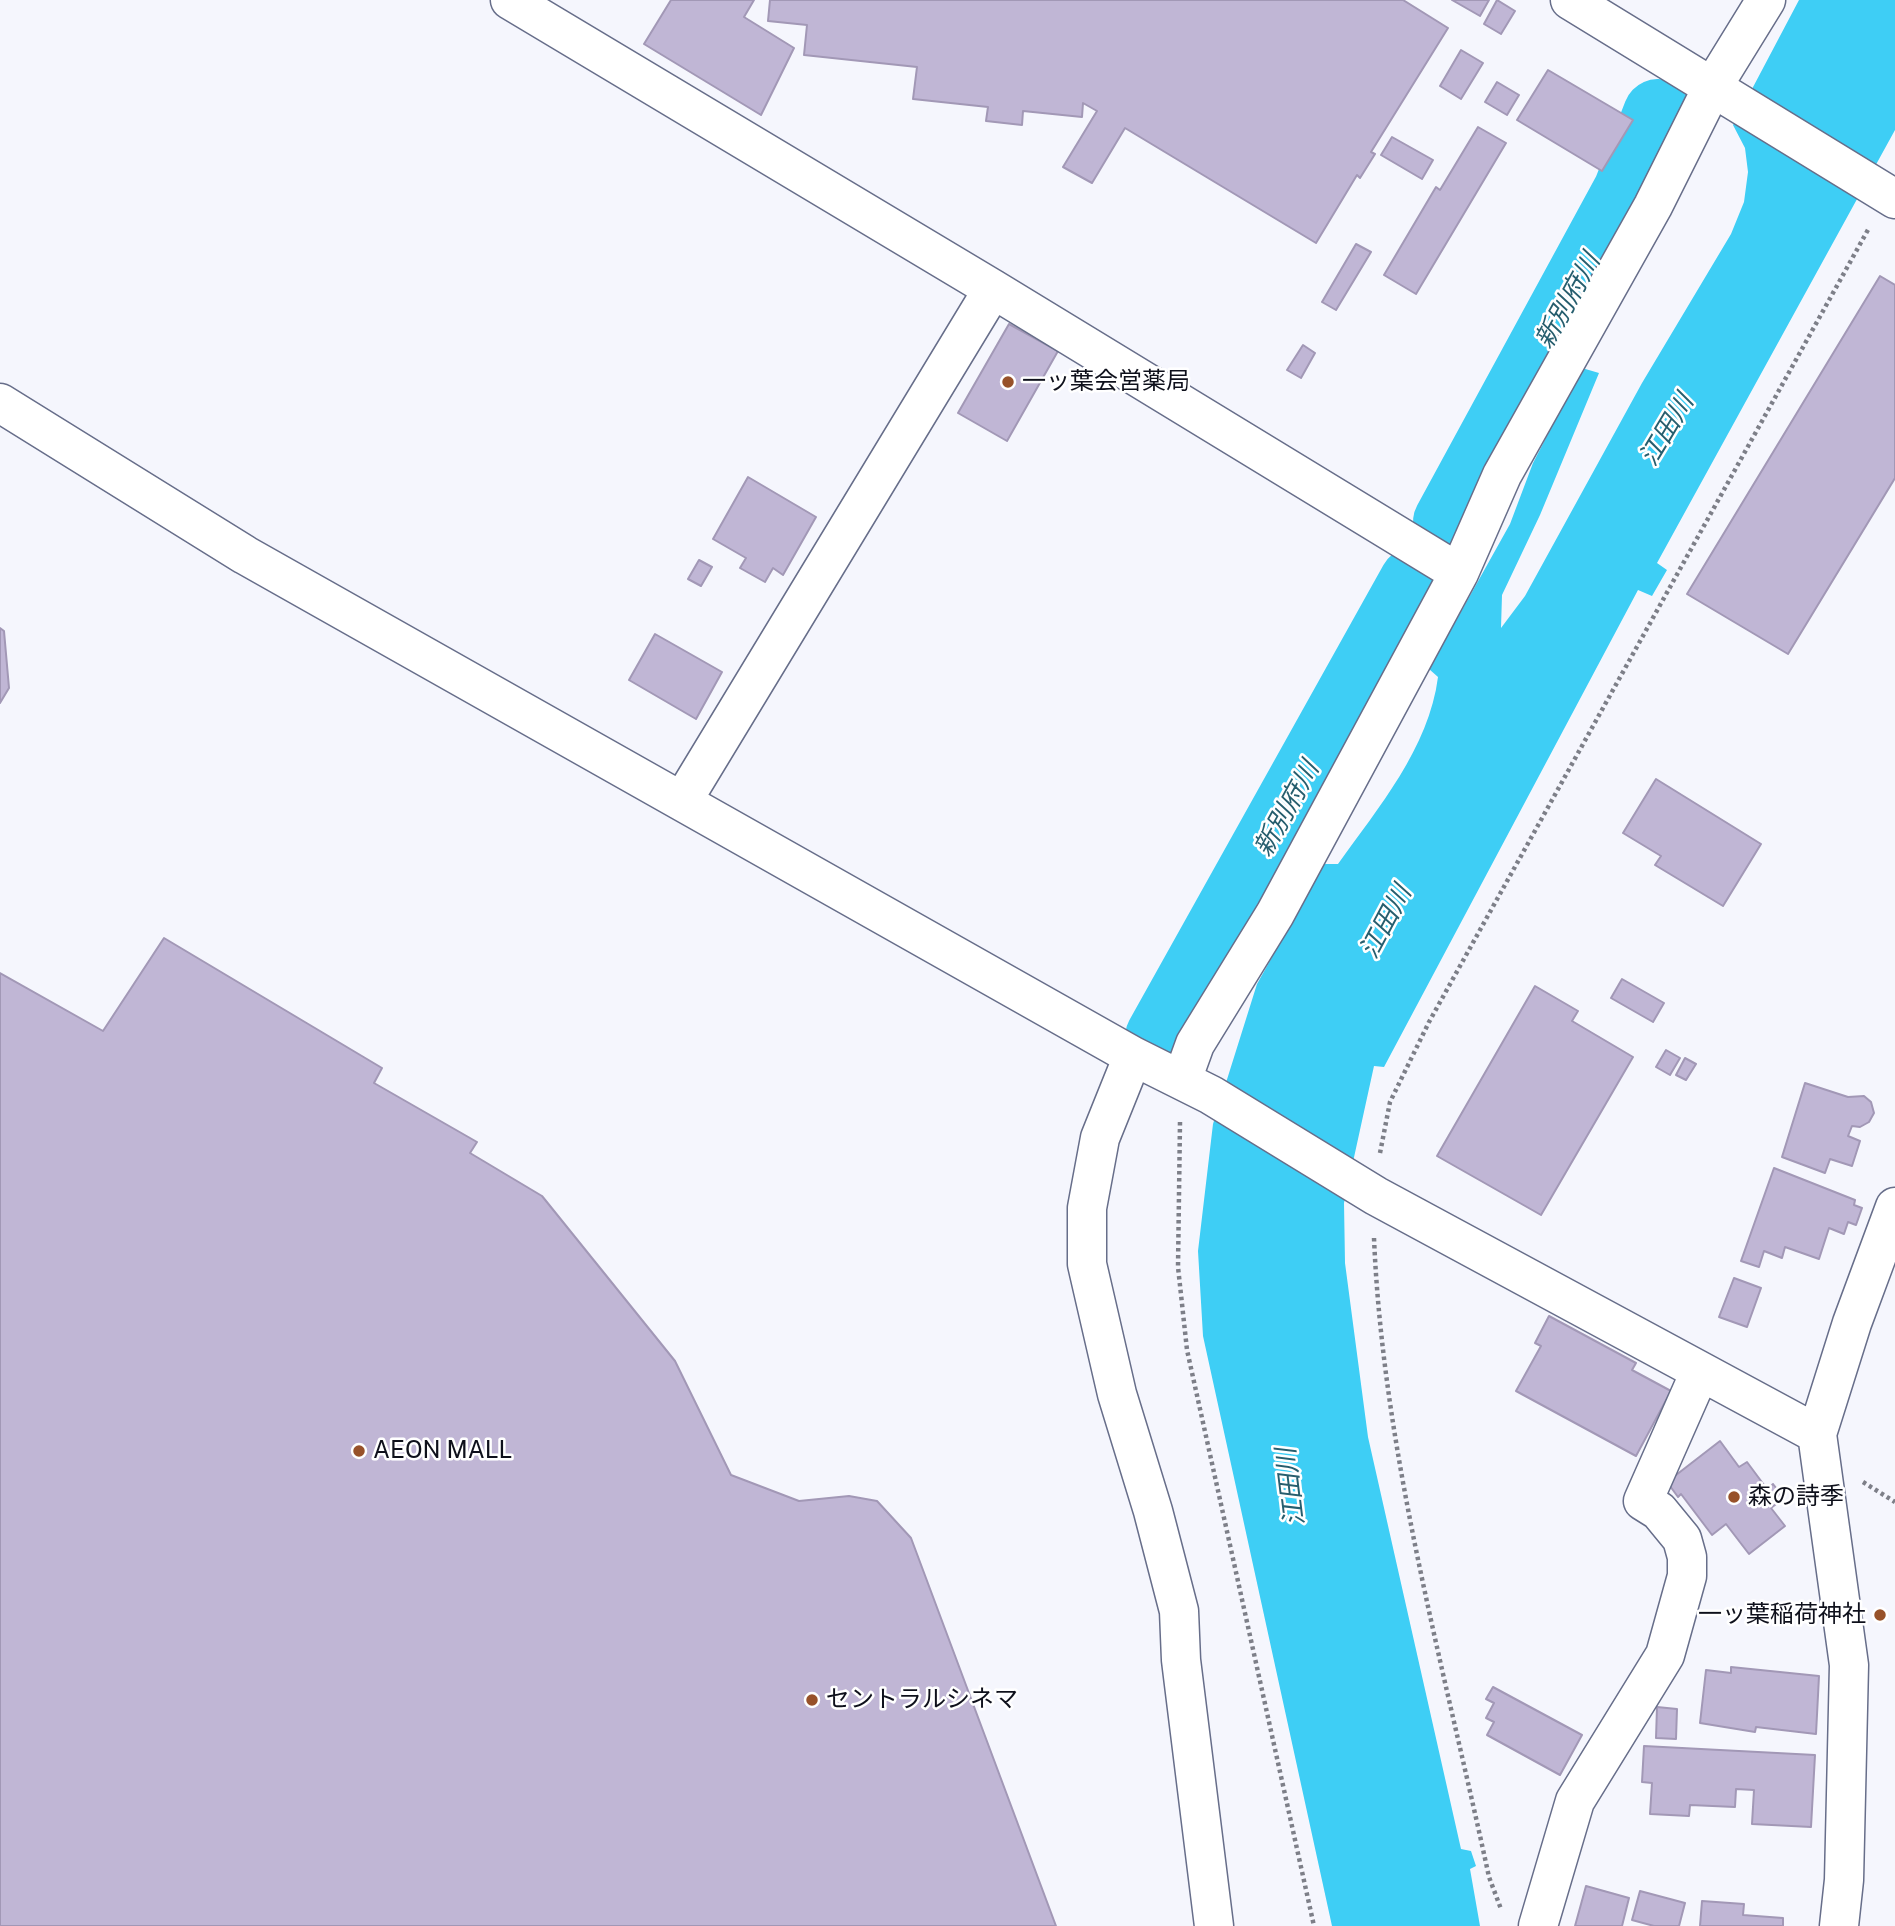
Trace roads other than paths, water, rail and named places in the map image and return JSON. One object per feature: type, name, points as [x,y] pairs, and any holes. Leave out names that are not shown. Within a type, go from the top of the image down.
[{"type":"street","points":[[510,0],[993,289],[1459,573]]},
{"type":"street","points":[[1570,0],[1887,195]]},
{"type":"street","points":[[1197,1087],[1195,1044],[1275,914],[1459,573],[1503,475],[1653,206],[1725,94],[1766,0]]},
{"type":"street","points":[[1595,363],[1638,276],[1646,250],[1653,206]]},
{"type":"street","points":[[683,800],[993,289]]},
{"type":"street","points":[[0,403],[245,555],[1133,1056],[1197,1087],[1376,1196],[1817,1434]]},
{"type":"street","points":[[1133,1056],[1100,1138],[1087,1208],[1087,1264],[1117,1394],[1153,1510],[1178,1611],[1181,1660],[1214,1926]]},
{"type":"street","points":[[1839,1926],[1844,1880],[1849,1665],[1817,1434],[1852,1323],[1895,1208]]},
{"type":"street","points":[[1520,1920],[1576,1801],[1665,1655],[1687,1576],[1687,1557],[1682,1539],[1672,1524],[1643,1502],[1700,1372]]},
{"type":"water","name":"江田川","points":[[1799,0],[1895,0],[1895,130],[1657,563],[1667,570],[1652,596],[1638,590],[1384,1067],[1374,1066],[1344,1203],[1345,1263],[1368,1437],[1461,1849],[1471,1851],[1476,1866],[1470,1869],[1480,1926],[1332,1926],[1203,1336],[1198,1251],[1213,1124],[1257,984],[1324,864],[1338,864],[1385,799],[1413,753],[1433,703],[1438,677],[1429,669],[1510,524],[1533,463],[1582,368],[1599,373],[1540,515],[1502,595],[1501,628],[1525,596],[1642,383],[1731,234],[1744,202],[1748,172],[1745,148],[1733,125]]},
{"type":"waterway","name":"新別府川","points":[[1448,522],[1628,191],[1658,114]]},
{"type":"waterway","name":"新別府川","points":[[1160,1037],[1414,582]]},
{"type":"place","name":"一ッ葉会営薬局","points":[[1008,382]]},
{"type":"place","name":"AEON MALL","points":[[359,1451]]},
{"type":"place","name":"森の詩季","points":[[1734,1497]]},
{"type":"place","name":"一ッ葉稲荷神社","points":[[1880,1615]]},
{"type":"place","name":"セントラルシネマ","points":[[812,1700]]}]
